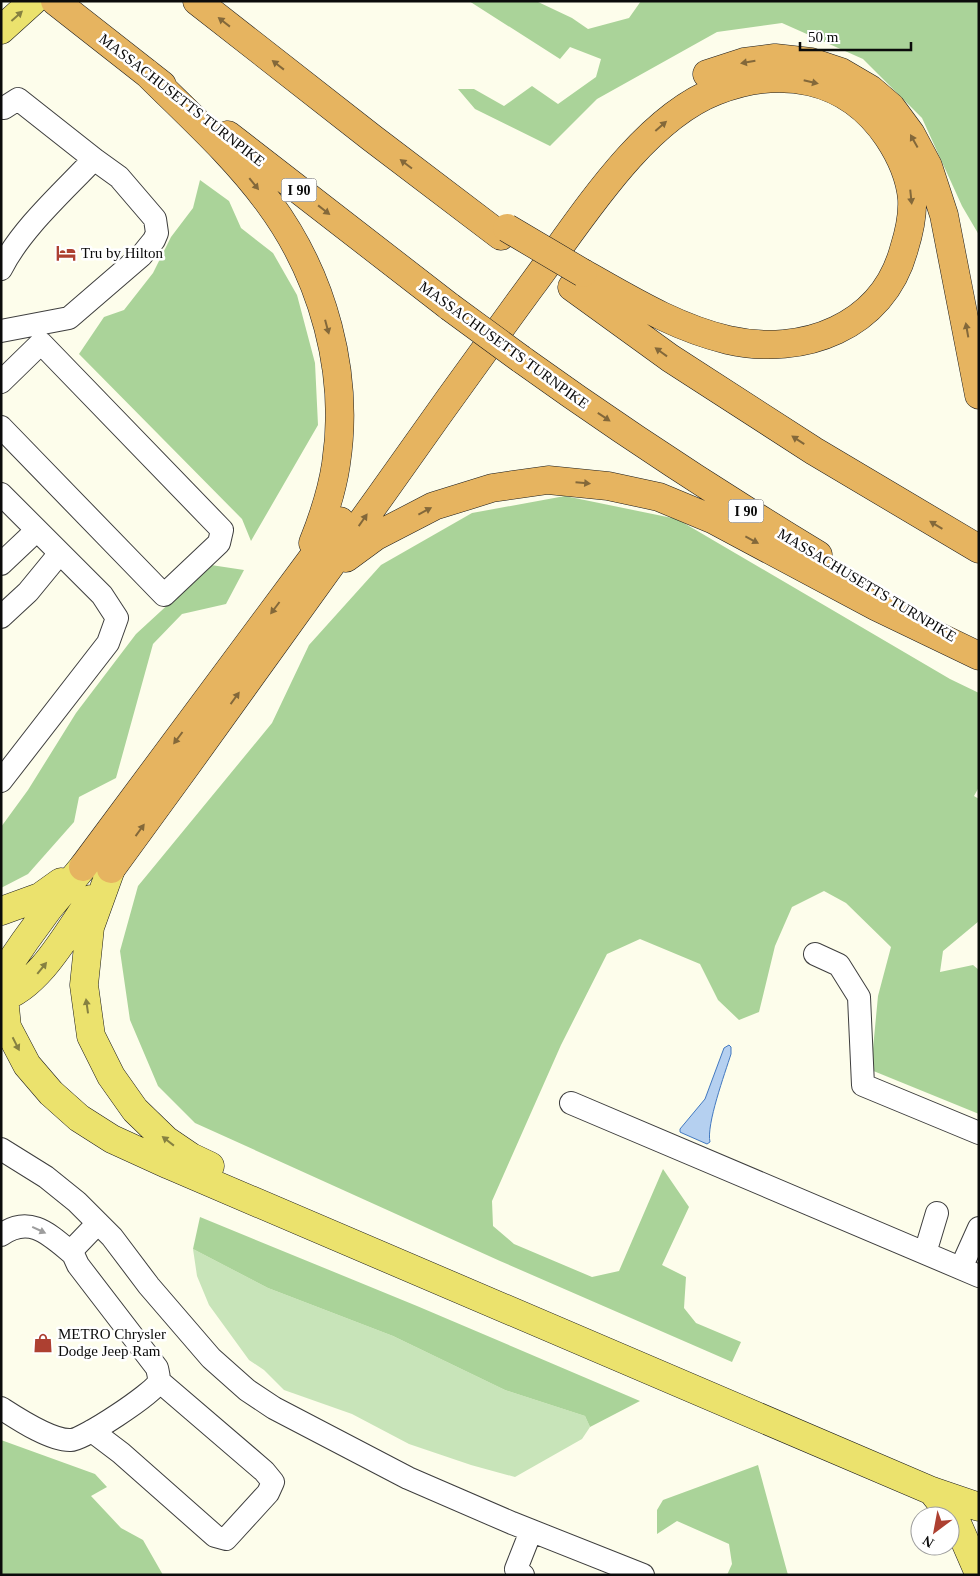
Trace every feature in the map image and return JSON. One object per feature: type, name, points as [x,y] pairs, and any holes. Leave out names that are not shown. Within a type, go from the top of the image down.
[{"type":"highway","name":"MASSACHUSETTS TURNPIKE","points":[[55,1],[450,307],[587,406],[745,510],[979,654]]},
{"type":"highway","points":[[197,1],[430,182],[577,280],[670,358],[806,446],[979,549]]},
{"type":"highway","points":[[111,869],[315,571],[398,444],[590,178],[641,119],[673,92],[704,75],[744,62],[775,58],[811,62],[841,72],[870,89],[891,107],[906,127],[928,166],[944,215],[979,395]]},
{"type":"highway","points":[[147,73],[238,164],[270,203],[301,253],[321,304],[334,351],[339,386],[340,424],[336,465],[324,514],[315,571]]},
{"type":"highway","points":[[83,867],[430,426],[594,200],[642,142],[674,114],[703,96],[729,86],[760,78],[788,78],[812,82],[834,89],[854,100],[870,113],[896,149],[905,169],[912,198],[910,227],[900,263],[886,290],[866,312],[845,325],[819,337],[794,342],[763,344],[723,338],[688,329],[577,280]]},
{"type":"highway","points":[[315,571],[434,506],[492,488],[548,480],[608,486],[659,497],[712,519],[877,607],[979,654]]},
{"type":"main road","points":[[1,30],[33,1]]},
{"type":"main road","points":[[1,911],[40,897],[83,867]]},
{"type":"main road","points":[[83,867],[49,908],[14,957],[5,976],[2,998],[7,1027],[27,1065],[51,1093],[79,1118],[112,1139],[169,1165],[932,1491],[979,1507]]},
{"type":"main road","points":[[2,998],[19,990],[40,972],[111,869]]},
{"type":"main road","points":[[111,869],[90,927],[84,985],[91,1036],[111,1076],[135,1110],[166,1140],[207,1165],[616,1338],[941,1479],[979,1501]]},
{"type":"main road","points":[[932,1491],[957,1523],[977,1569]]},
{"type":"lane","points":[[1,331],[69,318],[140,256],[154,240],[156,233],[155,219],[119,177],[18,99],[2,108]]},
{"type":"lane","points":[[1,269],[9,253],[21,237],[94,159]]},
{"type":"lane","points":[[1,382],[41,343],[222,530],[219,544],[164,595],[1,427]]},
{"type":"lane","points":[[1,494],[102,595],[118,618],[108,643],[1,781]]},
{"type":"lane","points":[[1,564],[37,530]]},
{"type":"lane","points":[[1,617],[28,592],[60,553]]},
{"type":"lane","points":[[815,954],[840,965],[860,997],[863,1085],[979,1133]]},
{"type":"lane","points":[[571,1103],[970,1272],[979,1228]]},
{"type":"lane","points":[[2,1151],[46,1178],[77,1202],[112,1238],[149,1286],[211,1358],[248,1390],[274,1408],[408,1478],[531,1531],[643,1575]]},
{"type":"lane","points":[[925,1253],[937,1212]]},
{"type":"lane","points":[[73,1254],[75,1247],[98,1223]]},
{"type":"lane","points":[[1,1235],[18,1226],[32,1227],[43,1232],[73,1254],[78,1265],[157,1368],[159,1381],[156,1386],[130,1407],[81,1438],[71,1440],[58,1438],[1,1408]]},
{"type":"lane","points":[[92,1431],[121,1453],[215,1536],[226,1539],[268,1493],[273,1482],[264,1471],[159,1381]]},
{"type":"lane","points":[[523,1575],[516,1569],[531,1531]]},
{"type":"green space","points":[[469,1],[536,1],[572,18],[588,29],[629,18],[641,1],[979,1],[979,235],[962,206],[922,118],[863,59],[782,23],[717,32],[597,99],[550,146],[475,109],[458,89],[474,89],[504,106],[532,86],[558,104],[596,77],[601,59],[570,47],[560,59]]},
{"type":"green space","points":[[200,180],[229,201],[241,228],[273,253],[297,295],[315,363],[318,425],[251,541],[242,519],[79,354],[104,317],[124,310],[153,273],[171,237],[193,208]]},
{"type":"green space","points":[[565,496],[677,519],[950,679],[979,693],[979,787],[974,796],[979,799],[979,921],[943,951],[940,972],[973,965],[979,970],[979,1114],[871,1070],[878,996],[891,947],[846,903],[824,891],[792,907],[775,946],[759,1012],[739,1020],[718,1000],[700,964],[640,939],[607,954],[561,1045],[492,1201],[493,1226],[514,1244],[592,1277],[619,1271],[663,1169],[689,1207],[662,1265],[686,1277],[684,1308],[696,1323],[741,1342],[732,1362],[500,1261],[195,1123],[158,1086],[130,1020],[120,951],[138,886],[272,723],[309,645],[381,565],[472,513]]},
{"type":"green space","points":[[211,565],[244,570],[226,604],[182,614],[153,644],[116,778],[79,797],[74,822],[28,874],[1,888],[1,827],[28,790],[76,713],[136,634]]},
{"type":"green space","points":[[200,1217],[417,1306],[640,1401],[590,1427],[585,1416],[505,1390],[393,1336],[268,1288],[193,1249]]},
{"type":"green space","points":[[193,1249],[268,1288],[393,1336],[505,1390],[585,1416],[590,1427],[582,1439],[515,1477],[471,1465],[409,1444],[352,1414],[284,1390],[264,1370],[249,1360],[209,1305],[197,1276]]},
{"type":"green space","points":[[1,1440],[95,1474],[107,1487],[91,1496],[121,1528],[143,1540],[163,1575],[1,1575]]},
{"type":"green space","points":[[758,1465],[788,1575],[727,1575],[732,1564],[729,1544],[677,1521],[657,1534],[657,1510],[663,1500]]},
{"type":"water","points":[[729,1045],[731,1047],[731,1054],[713,1112],[710,1142],[707,1144],[680,1132],[680,1129],[705,1099],[724,1048]]},
{"type":"place","name":"Tru by Hilton","points":[[66,253]]},
{"type":"place","name":"METRO Chrysler Dodge Jeep Ram","points":[[43,1343]]}]
